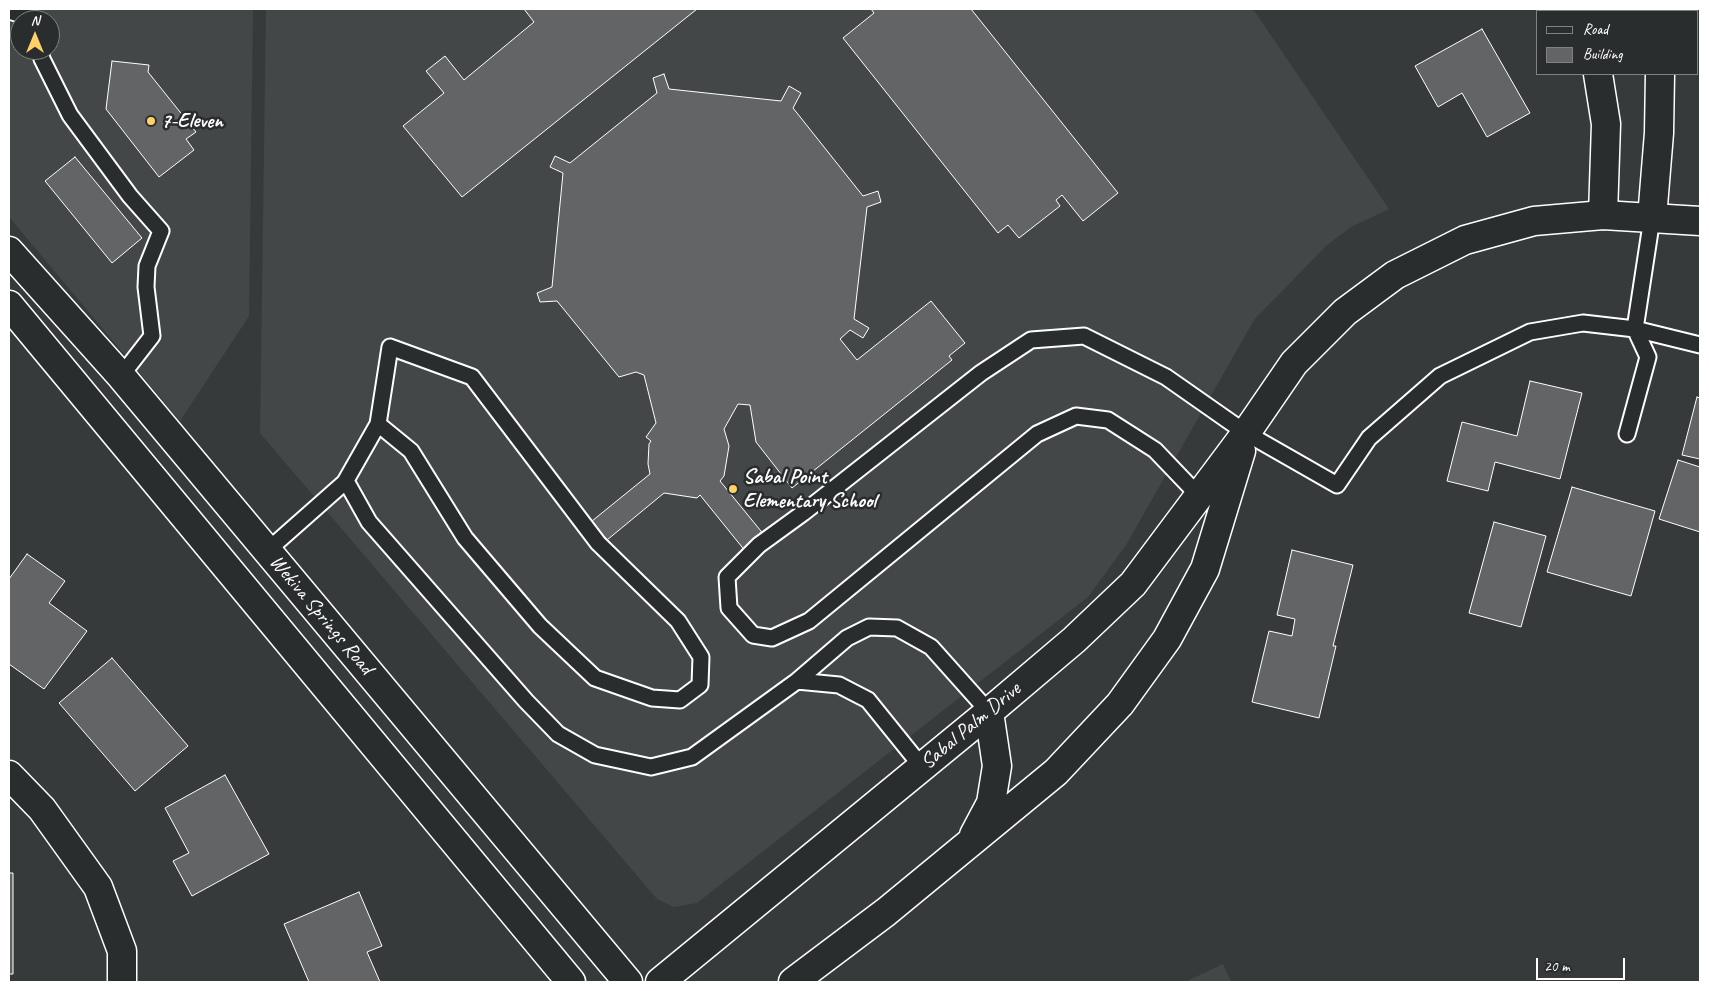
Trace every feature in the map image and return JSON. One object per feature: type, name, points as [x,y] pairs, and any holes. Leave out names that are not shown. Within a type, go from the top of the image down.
[{"type":"street","points":[[1598,75],[1606,124],[1603,215]]},
{"type":"street","points":[[1652,218],[1659,133],[1660,75]]},
{"type":"street","name":"Sabal Palm Drive","points":[[660,982],[989,712],[1074,640],[1133,584],[1246,433],[1294,363],[1345,312],[1395,275],[1465,240],[1534,221],[1603,215],[1700,221]]},
{"type":"street","name":"Sabal Palm Drive","points":[[1652,218],[1700,238]]},
{"type":"street","name":"Wekiva Springs Road","points":[[9,251],[121,376],[628,982]]},
{"type":"street","name":"Wekiva Springs Road","points":[[9,305],[571,982]]},
{"type":"street","name":"Sabal Palm Drive","points":[[793,982],[886,912],[1056,772],[1120,704],[1167,639],[1205,569],[1246,433]]},
{"type":"street","points":[[967,847],[992,803],[997,766],[989,712]]},
{"type":"street","points":[[9,775],[42,809],[98,887],[122,951],[122,982]]},
{"type":"lane","points":[[42,60],[70,115],[130,196],[161,231],[147,266],[146,287],[152,336],[121,376]]},
{"type":"lane","points":[[1627,434],[1648,357],[1635,329],[1652,218]]},
{"type":"lane","points":[[1199,496],[1155,450],[1108,420],[1076,416],[1037,434],[809,621],[772,638],[753,634],[729,608],[727,577],[759,545],[803,513],[981,373],[1032,340],[1084,336],[1166,377],[1246,433],[1337,485],[1369,438],[1440,376],[1530,332],[1583,323],[1635,329],[1700,346]]},
{"type":"lane","points":[[267,551],[346,481],[378,424],[390,348],[472,377],[598,543],[678,621],[701,657],[700,685],[680,700],[652,698],[595,678],[533,619],[465,538],[411,450],[378,424]]},
{"type":"lane","points":[[346,481],[369,522],[526,701],[558,734],[595,755],[651,767],[692,757],[797,681],[847,638],[869,627],[897,628],[931,647],[989,712]]},
{"type":"lane","points":[[797,681],[839,685],[868,700],[922,767]]},
{"type":"shaded area","points":[[9,9],[253,9],[249,316],[180,421],[9,217]]},
{"type":"shaded area","name":"Sabal Point Elementary School","points":[[266,9],[1253,9],[1389,209],[1351,227],[1326,246],[1254,320],[1126,545],[1088,597],[697,903],[674,907],[657,899],[260,433]]},
{"type":"shaded area","points":[[1223,964],[1231,982],[1185,982]]},
{"type":"building","points":[[524,9],[697,9],[462,197],[403,126],[444,93],[426,71],[445,56],[464,80],[534,22]]},
{"type":"building","points":[[871,9],[971,9],[1118,193],[1083,221],[1062,195],[1056,200],[1060,206],[1019,238],[1008,225],[998,233],[843,38],[874,13]]},
{"type":"building","points":[[1482,29],[1530,113],[1487,137],[1462,93],[1438,107],[1415,66]]},
{"type":"building","name":"7-Eleven","points":[[112,61],[149,65],[148,72],[196,132],[186,139],[194,150],[159,177],[106,109]]},
{"type":"building","points":[[664,74],[669,89],[781,101],[789,86],[801,93],[793,108],[863,196],[878,191],[881,202],[867,207],[854,319],[869,328],[863,338],[850,330],[840,339],[857,360],[931,301],[965,343],[949,356],[952,360],[792,488],[756,442],[750,405],[738,404],[724,429],[729,446],[724,476],[720,481],[765,536],[746,552],[700,495],[697,498],[664,493],[607,540],[592,521],[650,474],[648,464],[649,444],[651,441],[646,437],[656,423],[644,375],[636,372],[619,377],[557,301],[540,302],[537,293],[552,287],[563,173],[550,167],[555,156],[570,163],[657,93],[653,78]]},
{"type":"building","points":[[75,157],[142,238],[112,263],[45,181]]},
{"type":"building","points":[[1530,381],[1582,393],[1560,479],[1495,462],[1488,491],[1447,481],[1462,422],[1517,436]]},
{"type":"building","points":[[1697,397],[1700,398],[1700,459],[1682,455]]},
{"type":"building","points":[[1678,460],[1700,467],[1700,532],[1659,519]]},
{"type":"building","points":[[1572,487],[1655,511],[1631,596],[1547,572]]},
{"type":"building","points":[[1494,522],[1546,536],[1521,627],[1469,613]]},
{"type":"building","points":[[1292,550],[1353,565],[1333,646],[1336,646],[1319,718],[1252,702],[1269,631],[1292,636],[1295,619],[1277,615]]},
{"type":"building","points":[[27,554],[65,581],[49,603],[87,631],[44,689],[9,664],[9,579]]},
{"type":"building","points":[[112,658],[188,746],[135,791],[59,703]]},
{"type":"building","points":[[225,775],[269,854],[192,896],[173,861],[189,853],[165,808]]},
{"type":"building","points":[[9,873],[13,873],[13,974],[9,974]]},
{"type":"building","points":[[359,892],[382,946],[367,952],[380,982],[309,982],[284,924]]},
{"type":"place","name":"7-Eleven","points":[[151,121]]},
{"type":"place","name":"Sabal Point Elementary School","points":[[733,489]]}]
